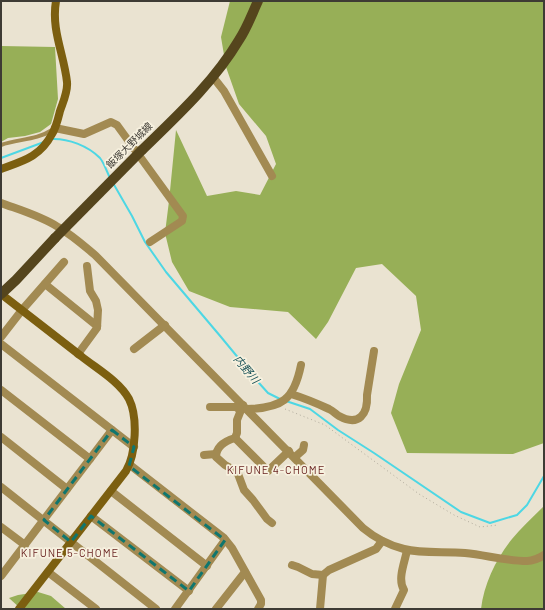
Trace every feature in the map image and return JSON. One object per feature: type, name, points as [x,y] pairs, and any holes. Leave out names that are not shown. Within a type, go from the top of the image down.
[{"type":"main road","name":"飯塚大野城線","points":[[1,294],[213,78],[240,39],[258,1]]},
{"type":"street","points":[[1,169],[23,162],[34,156],[40,151],[54,131],[66,94],[67,84],[55,27],[56,1]]},
{"type":"street","points":[[213,78],[224,91],[272,176]]},
{"type":"street","points":[[54,131],[84,134],[111,122],[117,125],[183,216],[182,221],[150,242]]},
{"type":"street","points":[[1,203],[48,222],[76,239],[95,255],[243,408],[292,454],[363,528],[374,537],[407,550],[467,553],[508,560],[528,561],[544,555]]},
{"type":"street","points":[[1,337],[22,310],[64,262]]},
{"type":"street","points":[[78,354],[97,328],[98,310],[96,301],[90,291],[87,266]]},
{"type":"street","points":[[45,284],[97,326]]},
{"type":"street","points":[[1,294],[114,381],[129,400],[133,412],[134,447],[130,465],[19,609]]},
{"type":"street","points":[[134,349],[164,325]]},
{"type":"street","points":[[1,344],[134,447]]},
{"type":"street","points":[[290,395],[331,410],[339,416],[349,420],[356,421],[361,418],[367,402],[366,395],[374,351]]},
{"type":"street","points":[[210,407],[265,408],[276,405],[290,395],[298,379],[301,365]]},
{"type":"street","points":[[1,390],[90,459]]},
{"type":"street","points":[[243,408],[237,420],[237,433],[235,438],[222,443],[216,454],[218,460],[238,474],[244,490],[254,500],[267,519],[272,523]]},
{"type":"street","points":[[2,572],[25,545],[112,430]]},
{"type":"street","points":[[1,437],[67,489]]},
{"type":"street","points":[[235,438],[268,472],[292,454],[303,450],[304,445]]},
{"type":"street","points":[[204,455],[216,454]]},
{"type":"street","points":[[130,465],[225,540],[261,600],[261,604],[258,609]]},
{"type":"street","points":[[1,487],[156,609]]},
{"type":"street","points":[[111,491],[208,566]]},
{"type":"street","points":[[91,516],[189,591]]},
{"type":"street","points":[[1,527],[25,545]]},
{"type":"street","points":[[175,609],[208,566],[225,540]]},
{"type":"street","points":[[292,565],[298,566],[312,574],[322,575],[329,570],[376,549],[382,541]]},
{"type":"street","points":[[395,609],[404,590],[401,575],[407,550]]},
{"type":"street","points":[[48,572],[96,609]]},
{"type":"street","points":[[216,609],[245,572]]},
{"type":"street","points":[[320,609],[322,575]]},
{"type":"lane","points":[[1,145],[54,131]]},
{"type":"path","points":[[276,405],[325,425],[419,494],[454,515],[480,527],[498,525]]},
{"type":"highlighted area","points":[[112,430],[134,447],[129,466],[225,540],[189,591],[91,516],[71,542],[44,520]]},
{"type":"green space","points":[[230,1],[544,1],[544,443],[513,454],[407,453],[391,413],[399,384],[421,330],[416,296],[382,264],[356,268],[328,322],[316,339],[288,312],[230,307],[189,291],[172,262],[165,233],[176,130],[207,196],[236,191],[260,195],[276,164],[266,136],[239,104],[226,67],[221,37]]},
{"type":"green space","points":[[1,46],[55,47],[58,99],[51,124],[40,132],[8,138],[1,142]]},
{"type":"green space","points":[[544,506],[544,609],[481,609],[485,590],[496,563],[516,535]]},
{"type":"green space","points":[[38,592],[51,596],[66,609],[21,609],[9,598]]},
{"type":"waterway","name":"内野川","points":[[51,139],[71,141],[84,146],[100,158],[110,178]]},
{"type":"waterway","name":"内野川","points":[[1,158],[44,142]]},
{"type":"waterway","name":"内野川","points":[[113,183],[145,242],[166,272],[259,383],[268,393],[280,399]]},
{"type":"waterway","name":"内野川","points":[[286,401],[310,409],[338,430],[461,512],[490,523],[517,515],[527,505],[544,476]]},
{"type":"district","name":"KIFUNE 4-CHOME","points":[[276,469]]},
{"type":"district","name":"KIFUNE 5-CHOME","points":[[70,552]]}]
